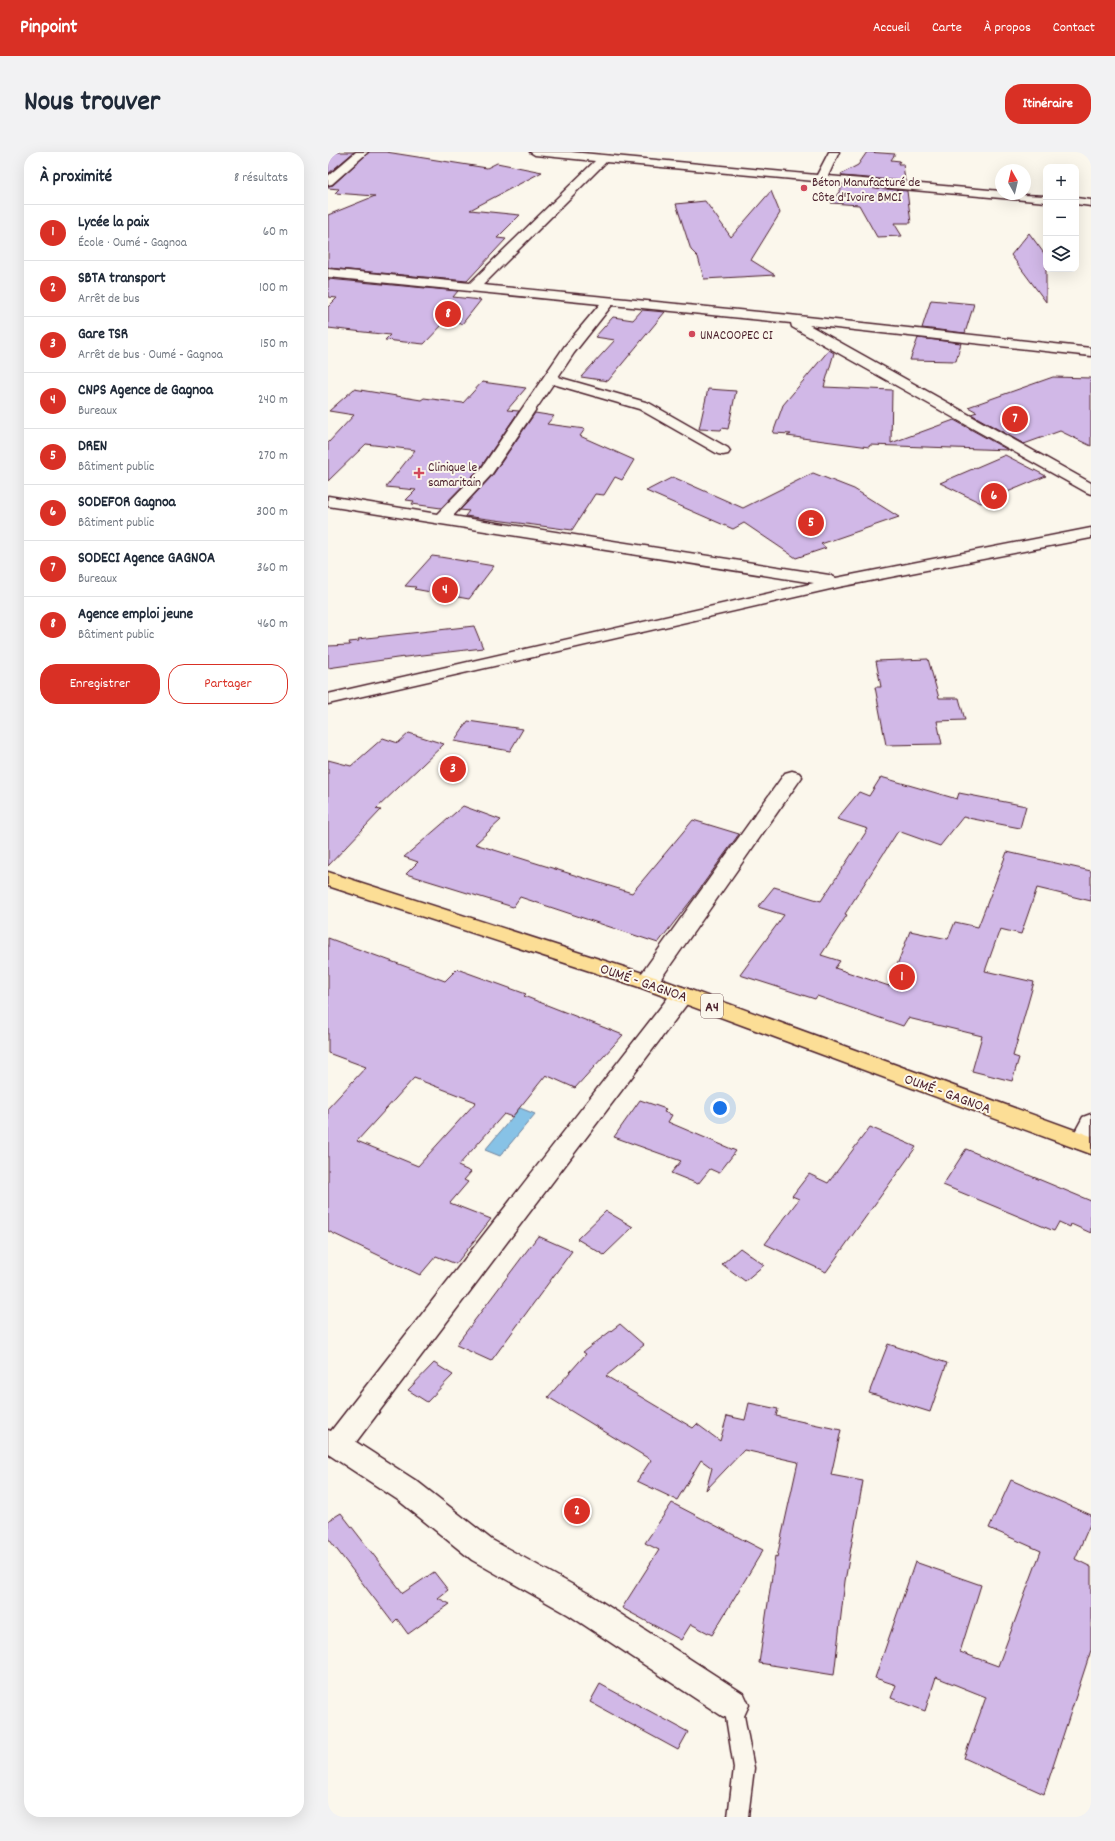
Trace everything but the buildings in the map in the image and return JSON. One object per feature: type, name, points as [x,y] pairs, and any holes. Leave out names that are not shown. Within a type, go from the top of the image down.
[{"type":"main road","name":"OUMÉ - GAGNOA","points":[[328,879],[647,982],[1088,1137]]},
{"type":"street","points":[[328,182],[363,152]]},
{"type":"street","points":[[535,152],[1043,199]]},
{"type":"street","points":[[821,178],[834,152]]},
{"type":"street","points":[[472,288],[604,158]]},
{"type":"street","points":[[1079,201],[1091,203]]},
{"type":"street","points":[[328,273],[789,319],[1091,352]]},
{"type":"street","points":[[441,519],[486,472],[569,350],[608,302]]},
{"type":"street","points":[[789,319],[1091,488]]},
{"type":"street","points":[[549,379],[644,406],[723,451]]},
{"type":"street","points":[[328,501],[839,582]]},
{"type":"street","points":[[328,699],[839,582],[1091,533]]},
{"type":"street","points":[[647,982],[792,777]]},
{"type":"street","points":[[682,995],[333,1443],[408,1491],[482,1550],[580,1605],[733,1705]]},
{"type":"lane","points":[[733,1705],[744,1768],[738,1817]]},
{"type":"water","points":[[520,1108],[535,1114],[500,1156],[485,1150]]},
{"type":"place","name":"Béton Manufacturé de Côte d'Ivoire BMCI","points":[[804,188]]},
{"type":"place","name":"Agence emploi jeune","points":[[448,314]]},
{"type":"place","name":"UNACOOPEC CI","points":[[692,334]]},
{"type":"place","name":"SODECI Agence GAGNOA","points":[[1015,419]]},
{"type":"place","name":"Clinique le samaritain","points":[[419,473]]},
{"type":"place","name":"SODEFOR Gagnoa","points":[[994,496]]},
{"type":"place","name":"DREN","points":[[811,523]]},
{"type":"place","name":"CNPS Agence de Gagnoa","points":[[445,590]]},
{"type":"place","name":"Gare TSR","points":[[453,769]]},
{"type":"place","name":"Lycée la paix","points":[[902,977]]},
{"type":"place","name":"SBTA transport","points":[[577,1511]]}]
